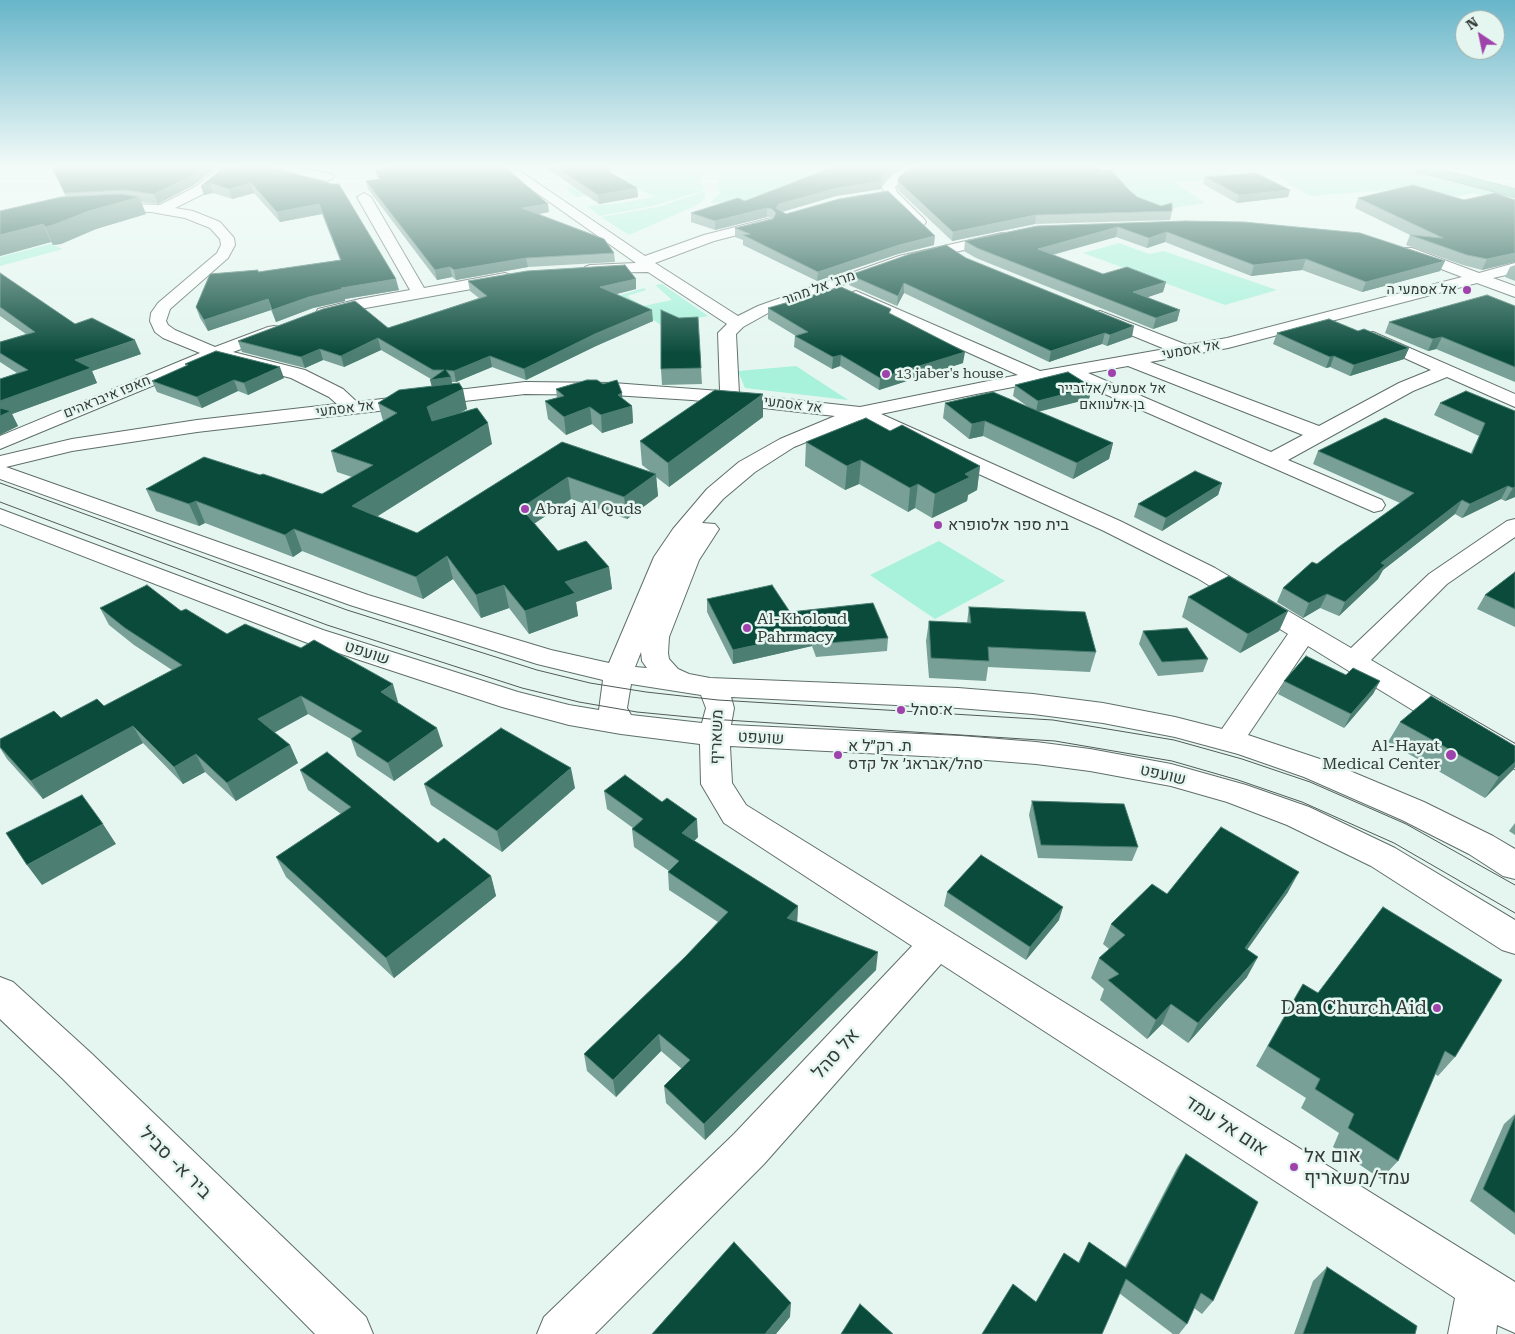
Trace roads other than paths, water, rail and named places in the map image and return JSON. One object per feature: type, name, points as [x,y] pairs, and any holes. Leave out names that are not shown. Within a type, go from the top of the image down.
[{"type":"street","points":[[219,229],[227,238],[228,246],[223,255],[164,306],[159,313],[158,321],[161,328],[169,334],[215,353],[298,374],[336,393],[353,408]]},
{"type":"street","points":[[382,229],[419,293]]},
{"type":"street","points":[[596,229],[737,323],[728,333],[730,398]]},
{"type":"street","points":[[573,271],[647,264],[709,238],[741,229]]},
{"type":"street","points":[[926,229],[963,259]]},
{"type":"street","name":"מרג' אל מהור","points":[[737,323],[764,309],[904,259],[1017,234]]},
{"type":"street","points":[[1396,248],[1515,292]]},
{"type":"street","name":"אל אסמעי","points":[[0,462],[101,440],[196,426],[496,390],[562,387],[613,389],[730,398],[860,413],[976,388],[1228,343],[1515,268]]},
{"type":"street","points":[[310,318],[360,304],[521,275]]},
{"type":"street","points":[[830,284],[1038,378]]},
{"type":"street","points":[[1087,310],[1186,351]]},
{"type":"street","points":[[1327,318],[1515,401]]},
{"type":"street","name":"חאפז איבראהים","points":[[0,443],[215,353],[293,324]]},
{"type":"street","points":[[1130,361],[1320,434]]},
{"type":"street","points":[[1272,460],[1406,387],[1448,370]]},
{"type":"street","points":[[1069,372],[1374,506]]},
{"type":"street","points":[[696,685],[668,676],[656,661],[654,653],[656,637],[687,560],[701,537],[732,499],[763,473],[807,442],[860,413]]},
{"type":"street","points":[[621,724],[614,708],[618,674],[666,557],[681,534],[715,494],[747,467],[767,454],[811,432],[860,413],[1112,526],[1206,573],[1515,758]]},
{"type":"street","points":[[0,457],[21,456]]},
{"type":"street","points":[[0,472],[359,600],[566,663],[618,674],[696,685],[958,698],[1033,704],[1102,713],[1175,726],[1229,741],[1315,769],[1413,811],[1481,845],[1515,866]]},
{"type":"street","name":"שועפט","points":[[0,516],[314,636],[512,700],[569,715],[621,724],[714,735],[961,747],[1036,753],[1090,760],[1170,775],[1235,793],[1306,820],[1383,857],[1515,939]]},
{"type":"street","points":[[1354,662],[1438,579],[1515,526]]},
{"type":"street","points":[[1229,741],[1304,631]]},
{"type":"street","points":[[566,663],[604,653],[618,646],[635,632]]},
{"type":"street","name":"משאריף","points":[[696,685],[718,700],[720,708],[714,735],[717,784],[735,814],[938,943]]},
{"type":"street","name":"אום אל עמד","points":[[938,943],[1498,1299]]},
{"type":"street","name":"אל סהל","points":[[561,1334],[749,1149],[938,943]]},
{"type":"street","name":"ביר א- סביל","points":[[0,994],[349,1334]]},
{"type":"street","points":[[1472,1334],[1498,1299]]},
{"type":"tram line","points":[[0,483],[347,610],[537,670],[590,683],[646,692],[718,700],[1053,720],[1174,740],[1242,759],[1310,782],[1406,824],[1515,885]]},
{"type":"tram line","points":[[0,502],[327,625],[522,688],[579,702],[637,712],[710,719],[1055,741],[1172,761],[1238,780],[1302,802],[1394,843],[1515,913]]},
{"type":"place","name":"אל אסמעי ה","points":[[1467,290]]},
{"type":"place","name":"אל אסמעי/אלזבייר בן אלעוואם","points":[[1112,373]]},
{"type":"place","name":"13 jaber's house","points":[[886,374]]},
{"type":"place","name":"Abraj Al Quds","points":[[525,509]]},
{"type":"place","name":"בית ספר אלסופרא","points":[[938,525]]},
{"type":"place","name":"Al-Kholoud Pahrmacy","points":[[747,628]]},
{"type":"place","name":"א־סהל","points":[[901,710]]},
{"type":"place","name":"ת. רק״ל א סהל/אבראג׳ אל קדס","points":[[838,755]]},
{"type":"place","name":"Al-Hayat Medical Center","points":[[1451,755]]},
{"type":"place","name":"Dan Church Aid","points":[[1437,1008]]},
{"type":"place","name":"אום אל עמד/משאריף","points":[[1294,1167]]}]
